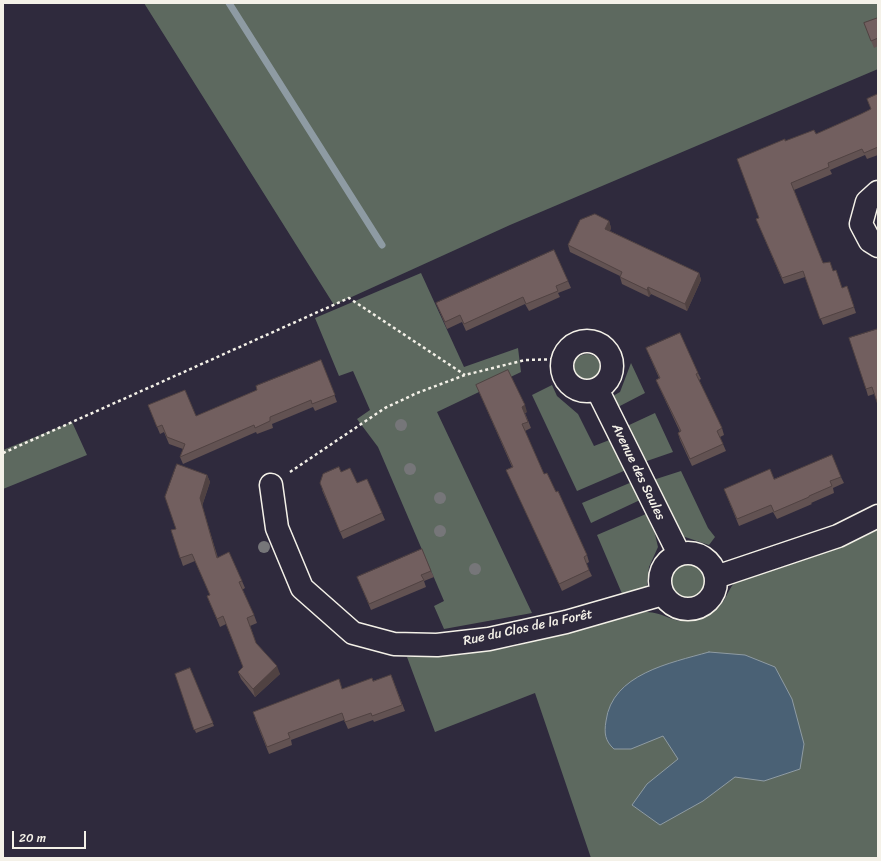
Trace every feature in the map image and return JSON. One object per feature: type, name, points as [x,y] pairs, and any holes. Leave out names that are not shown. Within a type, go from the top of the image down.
[{"type":"street","points":[[878,192],[867,202],[861,224],[870,241],[878,246]]},
{"type":"street","points":[[588,341],[603,347],[608,354],[612,370],[607,381],[597,389],[590,391],[574,388],[564,375],[563,359],[566,352],[580,342],[588,341]]},
{"type":"street","name":"Avenue des Saules","points":[[597,389],[679,554]]},
{"type":"street","name":"Rue du Clos de la Forêt","points":[[271,485],[277,528],[302,588],[353,633],[394,644],[445,644],[489,639],[566,622],[663,594]]},
{"type":"street","points":[[716,577],[831,538],[878,516]]},
{"type":"street","points":[[679,554],[693,554],[707,560],[713,567],[716,577],[713,594],[708,601],[697,608],[684,609],[675,606],[663,594],[660,585],[660,575],[664,566],[670,559],[679,554]]},
{"type":"path","points":[[3,453],[349,298],[465,375]]},
{"type":"path","points":[[271,485],[385,408],[417,393],[465,375],[525,360],[563,359]]},
{"type":"shaded area","points":[[144,3],[878,3],[878,69],[510,225],[334,305]]},
{"type":"shaded area","points":[[421,273],[464,367],[518,348],[521,372],[437,412],[532,613],[444,629],[434,606],[444,601],[378,447],[357,419],[370,410],[353,371],[339,376],[315,318]]},
{"type":"shaded area","points":[[587,354],[596,358],[600,367],[596,376],[587,380],[578,376],[574,367],[578,358]]},
{"type":"shaded area","points":[[631,363],[645,393],[618,407],[613,396],[620,392]]},
{"type":"shaded area","points":[[552,385],[557,396],[578,414],[594,446],[612,439],[626,470],[577,491],[532,395]]},
{"type":"shaded area","points":[[655,413],[673,452],[644,462],[627,426]]},
{"type":"shaded area","points":[[72,422],[87,455],[3,489],[3,450]]},
{"type":"shaded area","points":[[681,471],[708,528],[715,537],[709,545],[682,536],[653,480]]},
{"type":"shaded area","points":[[632,482],[640,500],[591,523],[582,503]]},
{"type":"shaded area","points":[[646,514],[655,534],[658,547],[649,567],[647,585],[644,590],[623,596],[597,535]]},
{"type":"shaded area","points":[[878,526],[878,858],[591,858],[535,693],[435,732],[407,657],[459,655],[512,647],[645,612],[655,613],[679,621],[700,619],[710,614],[718,607],[736,581]]},
{"type":"shaded area","points":[[692,564],[701,569],[705,575],[705,589],[701,595],[692,600],[684,600],[675,595],[671,589],[670,578],[675,569],[681,565]]},
{"type":"water","points":[[709,652],[745,655],[775,667],[792,699],[804,744],[800,769],[764,781],[735,777],[703,801],[660,825],[632,805],[647,784],[678,759],[663,736],[631,749],[614,749],[606,736],[606,721],[611,705],[619,692],[631,681],[661,666]]},
{"type":"building","points":[[878,18],[878,38],[871,41],[864,23]]},
{"type":"building","points":[[878,94],[878,147],[864,153],[862,149],[828,163],[829,167],[791,183],[823,263],[830,262],[833,271],[836,270],[842,288],[847,286],[854,307],[820,319],[803,271],[782,278],[756,219],[759,218],[737,159],[785,139],[785,141],[814,130],[816,134],[861,114],[871,109],[867,99]]},
{"type":"building","points":[[595,214],[609,221],[605,229],[699,273],[685,304],[648,287],[647,290],[620,277],[622,272],[568,245],[580,220]]},
{"type":"building","points":[[554,250],[568,281],[556,286],[558,291],[526,304],[523,297],[464,324],[460,315],[445,322],[436,303]]},
{"type":"building","points":[[878,329],[878,405],[872,387],[866,389],[849,338]]},
{"type":"building","points":[[680,333],[698,373],[696,374],[722,428],[717,431],[723,444],[690,459],[678,433],[681,431],[656,380],[660,378],[646,348]]},
{"type":"building","points":[[321,360],[335,395],[312,404],[311,400],[270,417],[270,421],[255,428],[254,425],[180,457],[185,444],[167,437],[162,425],[157,427],[148,405],[185,390],[196,416],[257,390],[256,386]]},
{"type":"building","points":[[508,370],[525,405],[522,407],[528,422],[522,424],[544,474],[547,473],[556,492],[558,491],[587,555],[584,557],[589,570],[559,584],[506,470],[513,467],[476,385]]},
{"type":"building","points":[[832,455],[841,477],[830,481],[832,486],[774,512],[771,505],[737,519],[724,489],[770,469],[774,479]]},
{"type":"building","points":[[177,464],[207,475],[200,498],[217,558],[229,552],[242,581],[239,582],[254,615],[247,618],[256,643],[277,666],[253,689],[238,672],[243,667],[223,616],[217,619],[207,596],[210,595],[192,554],[180,558],[171,530],[176,529],[165,497]]},
{"type":"building","points":[[339,467],[341,472],[350,468],[357,483],[367,479],[382,513],[340,532],[320,483],[323,474]]},
{"type":"building","points":[[422,549],[431,571],[421,575],[424,580],[369,604],[357,577]]},
{"type":"building","points":[[190,668],[213,723],[194,730],[175,674]]},
{"type":"building","points":[[391,675],[402,705],[372,716],[371,713],[345,722],[342,713],[288,733],[290,738],[267,747],[253,712],[339,679],[342,689],[372,678],[373,681]]},
{"type":"waterway","points":[[229,3],[382,245]]}]
